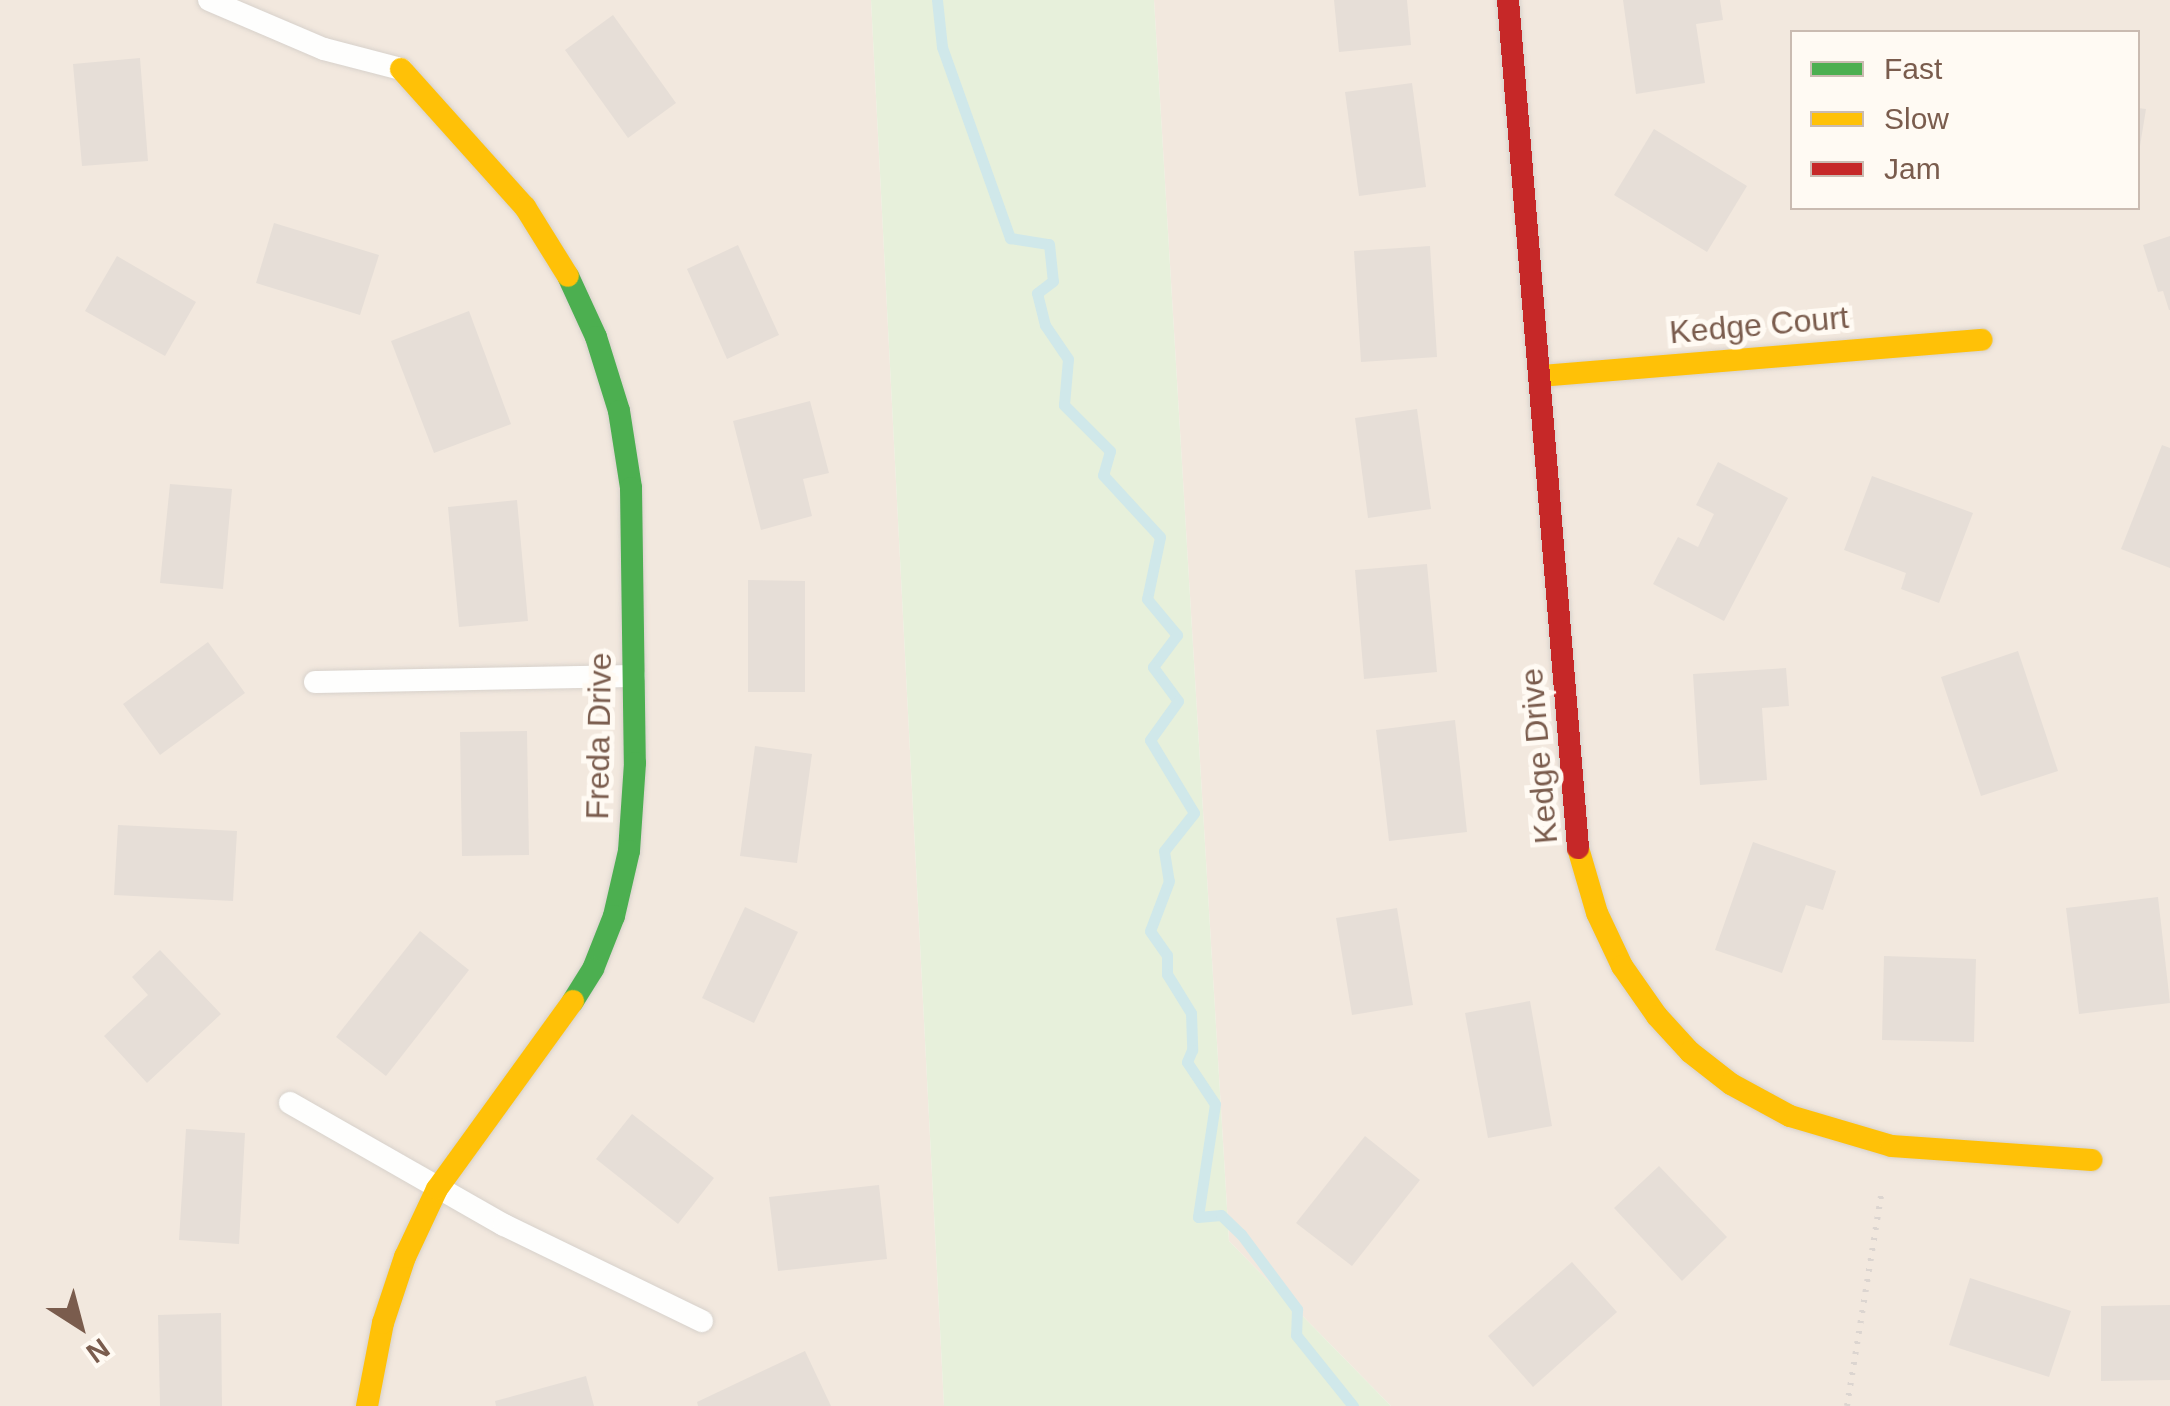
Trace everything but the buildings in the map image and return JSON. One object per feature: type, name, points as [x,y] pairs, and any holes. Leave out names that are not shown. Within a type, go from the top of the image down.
[{"type":"street","name":"Kedge Drive","points":[[1508,0],[1579,854],[1597,913],[1622,966],[1657,1016],[1717,1073],[1790,1116],[1892,1146],[2092,1160]]},
{"type":"street","name":"Freda Drive","points":[[368,1406],[382,1322],[404,1257],[437,1189],[465,1144],[556,1028],[593,968],[614,916],[629,851],[635,762],[631,488],[618,411],[596,337],[563,266],[525,207],[400,69]]},
{"type":"street","name":"Kedge Court","points":[[1541,376],[1982,340]]},
{"type":"lane","points":[[209,0],[324,49],[400,69]]},
{"type":"lane","points":[[315,682],[634,676]]},
{"type":"lane","points":[[290,1103],[437,1189],[702,1320]]},
{"type":"path","points":[[1847,1406],[1876,1213],[1892,1146]]},
{"type":"shaded area","points":[[0,0],[871,0],[944,1406],[0,1406]]},
{"type":"shaded area","points":[[1154,0],[2170,0],[2170,1406],[1391,1406],[1229,1241]]},
{"type":"green space","points":[[871,0],[1154,0],[1229,1241],[1391,1406],[944,1406]]},
{"type":"waterway","points":[[937,0],[942,47],[1010,238],[1049,244],[1053,281],[1037,293],[1045,325],[1068,359],[1064,405],[1110,451],[1103,475],[1160,537],[1147,599],[1177,635],[1153,667],[1178,701],[1150,740],[1194,813],[1164,851],[1169,881],[1150,931],[1167,955],[1167,974],[1191,1013],[1192,1050],[1187,1062],[1215,1104],[1198,1217],[1221,1215],[1241,1234],[1297,1309],[1296,1335],[1353,1406]]},
{"type":"traffic: fast","points":[[568,276],[596,337],[619,411],[631,488],[635,763],[629,851],[614,916],[593,969],[573,1001]]},
{"type":"traffic: slow","points":[[401,69],[525,207],[568,276]]},
{"type":"traffic: slow","points":[[1541,376],[1982,340]]},
{"type":"traffic: slow","points":[[1578,848],[1597,913],[1622,966],[1657,1016],[1690,1052],[1731,1084],[1790,1116],[1892,1146],[2092,1160]]},
{"type":"traffic: slow","points":[[367,1406],[383,1323],[405,1257],[437,1189],[573,1001]]},
{"type":"traffic: jam","points":[[1508,0],[1578,848]]}]
